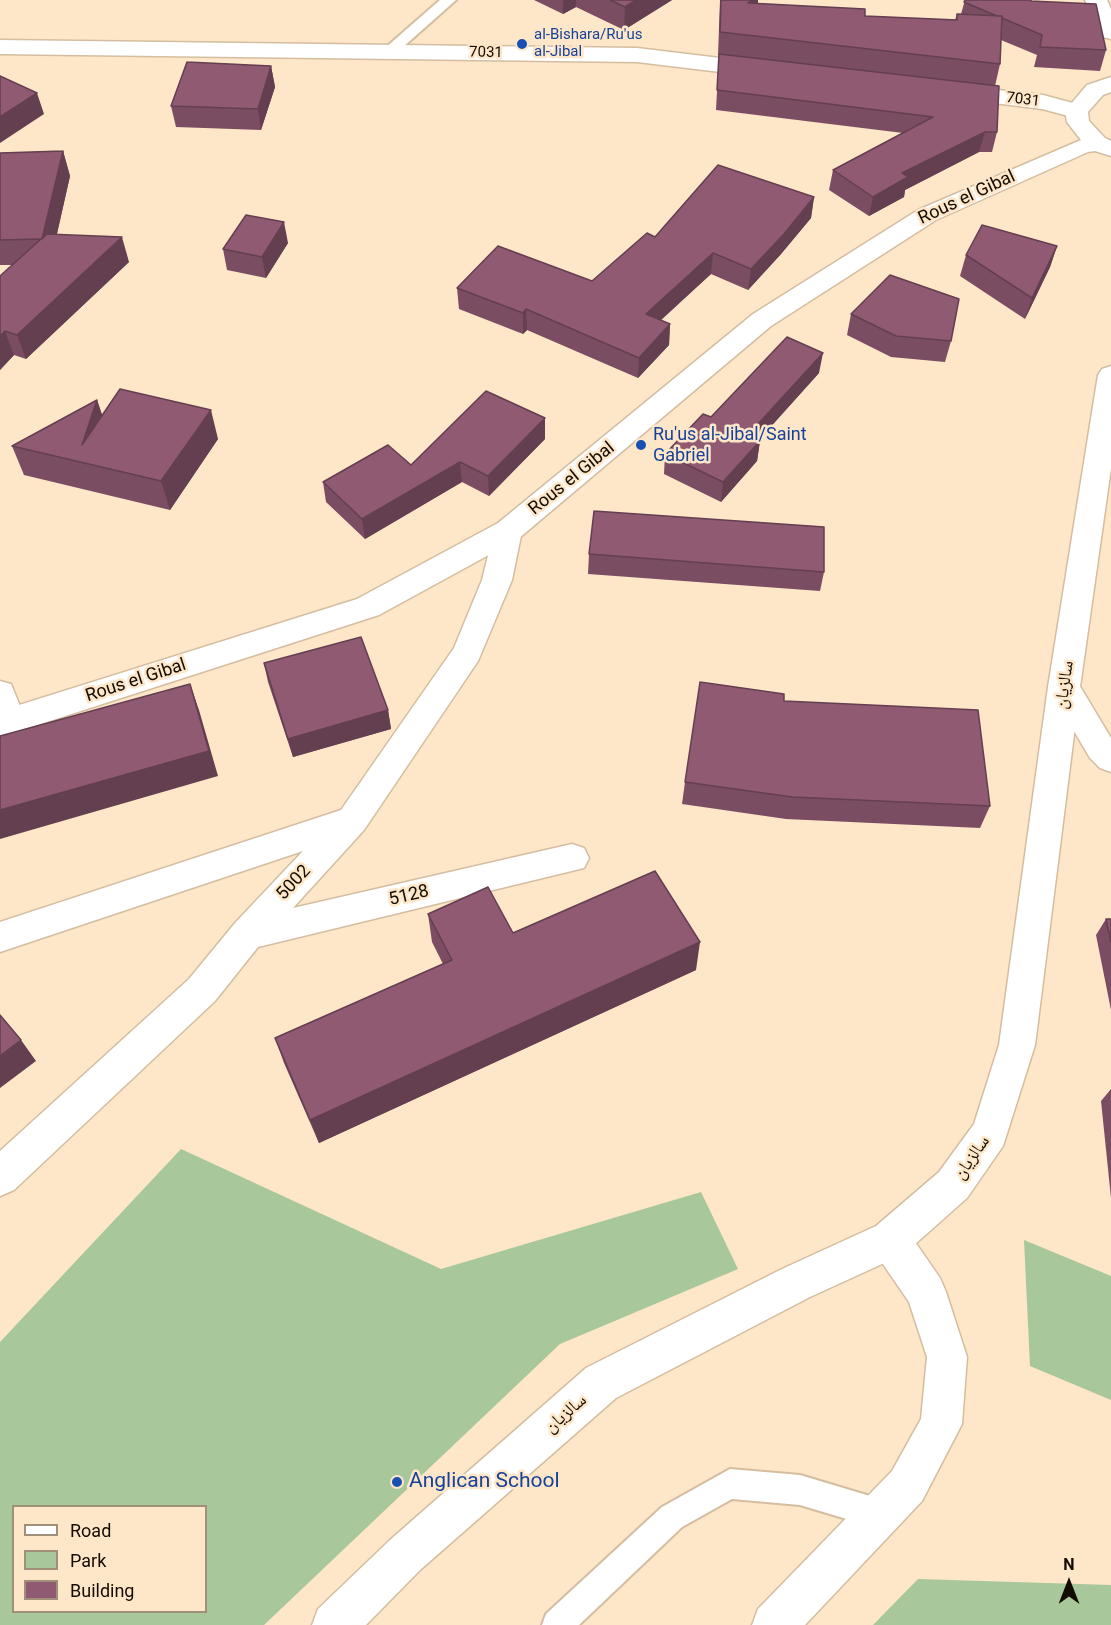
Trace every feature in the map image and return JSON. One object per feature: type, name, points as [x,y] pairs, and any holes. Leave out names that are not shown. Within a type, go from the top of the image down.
[{"type":"street","points":[[1096,0],[1111,32]]},
{"type":"street","name":"7031","points":[[0,46],[637,55],[788,73]]},
{"type":"street","points":[[1104,146],[1078,122],[1076,111],[1095,90],[1111,84]]},
{"type":"street","name":"7031","points":[[939,90],[1043,102],[1076,111]]},
{"type":"street","name":"Rous el Gibal","points":[[3,712],[368,607],[508,531],[762,320],[927,215],[1080,147],[1104,146]]},
{"type":"street","name":"سالزيان","points":[[334,1625],[405,1555],[601,1383],[796,1283],[890,1240],[953,1185],[990,1133],[1017,1045],[1064,687],[1111,375]]},
{"type":"street","name":"5002","points":[[0,1178],[202,990],[247,934],[352,820],[467,653],[497,580],[508,531]]},
{"type":"street","points":[[1064,687],[1101,749],[1111,759]]},
{"type":"street","points":[[0,937],[352,820]]},
{"type":"street","name":"5128","points":[[247,934],[572,858]]},
{"type":"street","points":[[774,1625],[907,1486],[941,1424],[947,1357],[926,1292],[890,1240]]},
{"type":"lane","points":[[389,52],[449,0]]},
{"type":"lane","points":[[557,1625],[672,1516],[730,1484],[800,1490],[880,1514]]},
{"type":"green space","points":[[181,1149],[441,1269],[701,1192],[738,1269],[560,1344],[264,1625],[0,1625],[0,1342]]},
{"type":"green space","points":[[1024,1240],[1111,1276],[1111,1400],[1030,1366]]},
{"type":"green space","points":[[918,1579],[1111,1585],[1111,1625],[873,1625]]},
{"type":"building","points":[[610,0],[636,0],[625,7]]},
{"type":"building","points":[[721,0],[753,0],[748,3],[865,9],[865,16],[957,20],[957,14],[1002,16],[1000,64],[720,32]]},
{"type":"building","points":[[965,0],[1031,0],[1096,4],[1106,50],[1040,47],[1042,35],[1002,18],[1002,16],[964,2]]},
{"type":"building","points":[[719,54],[999,86],[997,132],[985,132],[902,173],[908,177],[873,197],[833,170],[933,117],[717,90]]},
{"type":"building","points":[[187,62],[271,66],[258,109],[171,106]]},
{"type":"building","points":[[0,76],[37,93],[0,117]]},
{"type":"building","points":[[63,151],[42,239],[47,234],[122,237],[17,335],[5,331],[0,336],[0,276],[41,239],[0,240],[0,153]]},
{"type":"building","points":[[718,165],[814,197],[751,269],[713,253],[646,314],[670,324],[639,358],[526,309],[523,313],[457,288],[498,246],[592,281],[647,233],[655,237]]},
{"type":"building","points":[[246,215],[284,222],[262,257],[223,249]]},
{"type":"building","points":[[982,225],[1057,246],[1032,298],[966,255]]},
{"type":"building","points":[[890,275],[959,299],[951,341],[896,336],[851,314]]},
{"type":"building","points":[[787,337],[823,353],[748,435],[760,441],[723,482],[665,454],[703,414],[711,417]]},
{"type":"building","points":[[120,389],[211,410],[161,481],[12,446],[97,400],[82,445]]},
{"type":"building","points":[[486,391],[545,418],[488,476],[460,462],[362,519],[323,482],[388,445],[411,465]]},
{"type":"building","points":[[594,511],[824,527],[824,572],[589,554]]},
{"type":"building","points":[[361,637],[388,710],[288,739],[264,663]]},
{"type":"building","points":[[700,682],[784,694],[784,701],[978,710],[990,806],[792,797],[685,782]]},
{"type":"building","points":[[190,684],[209,751],[0,810],[0,736]]},
{"type":"building","points":[[655,871],[700,942],[310,1120],[275,1038],[452,960],[428,914],[488,887],[513,933]]},
{"type":"building","points":[[1106,919],[1111,919],[1111,942]]},
{"type":"building","points":[[0,1015],[21,1040],[0,1056]]},
{"type":"place","name":"al-Bishara/Ru'us al-Jibal","points":[[522,44]]},
{"type":"place","name":"Ru'us al-Jibal/Saint Gabriel","points":[[641,445]]},
{"type":"place","name":"Anglican School","points":[[397,1482]]}]
